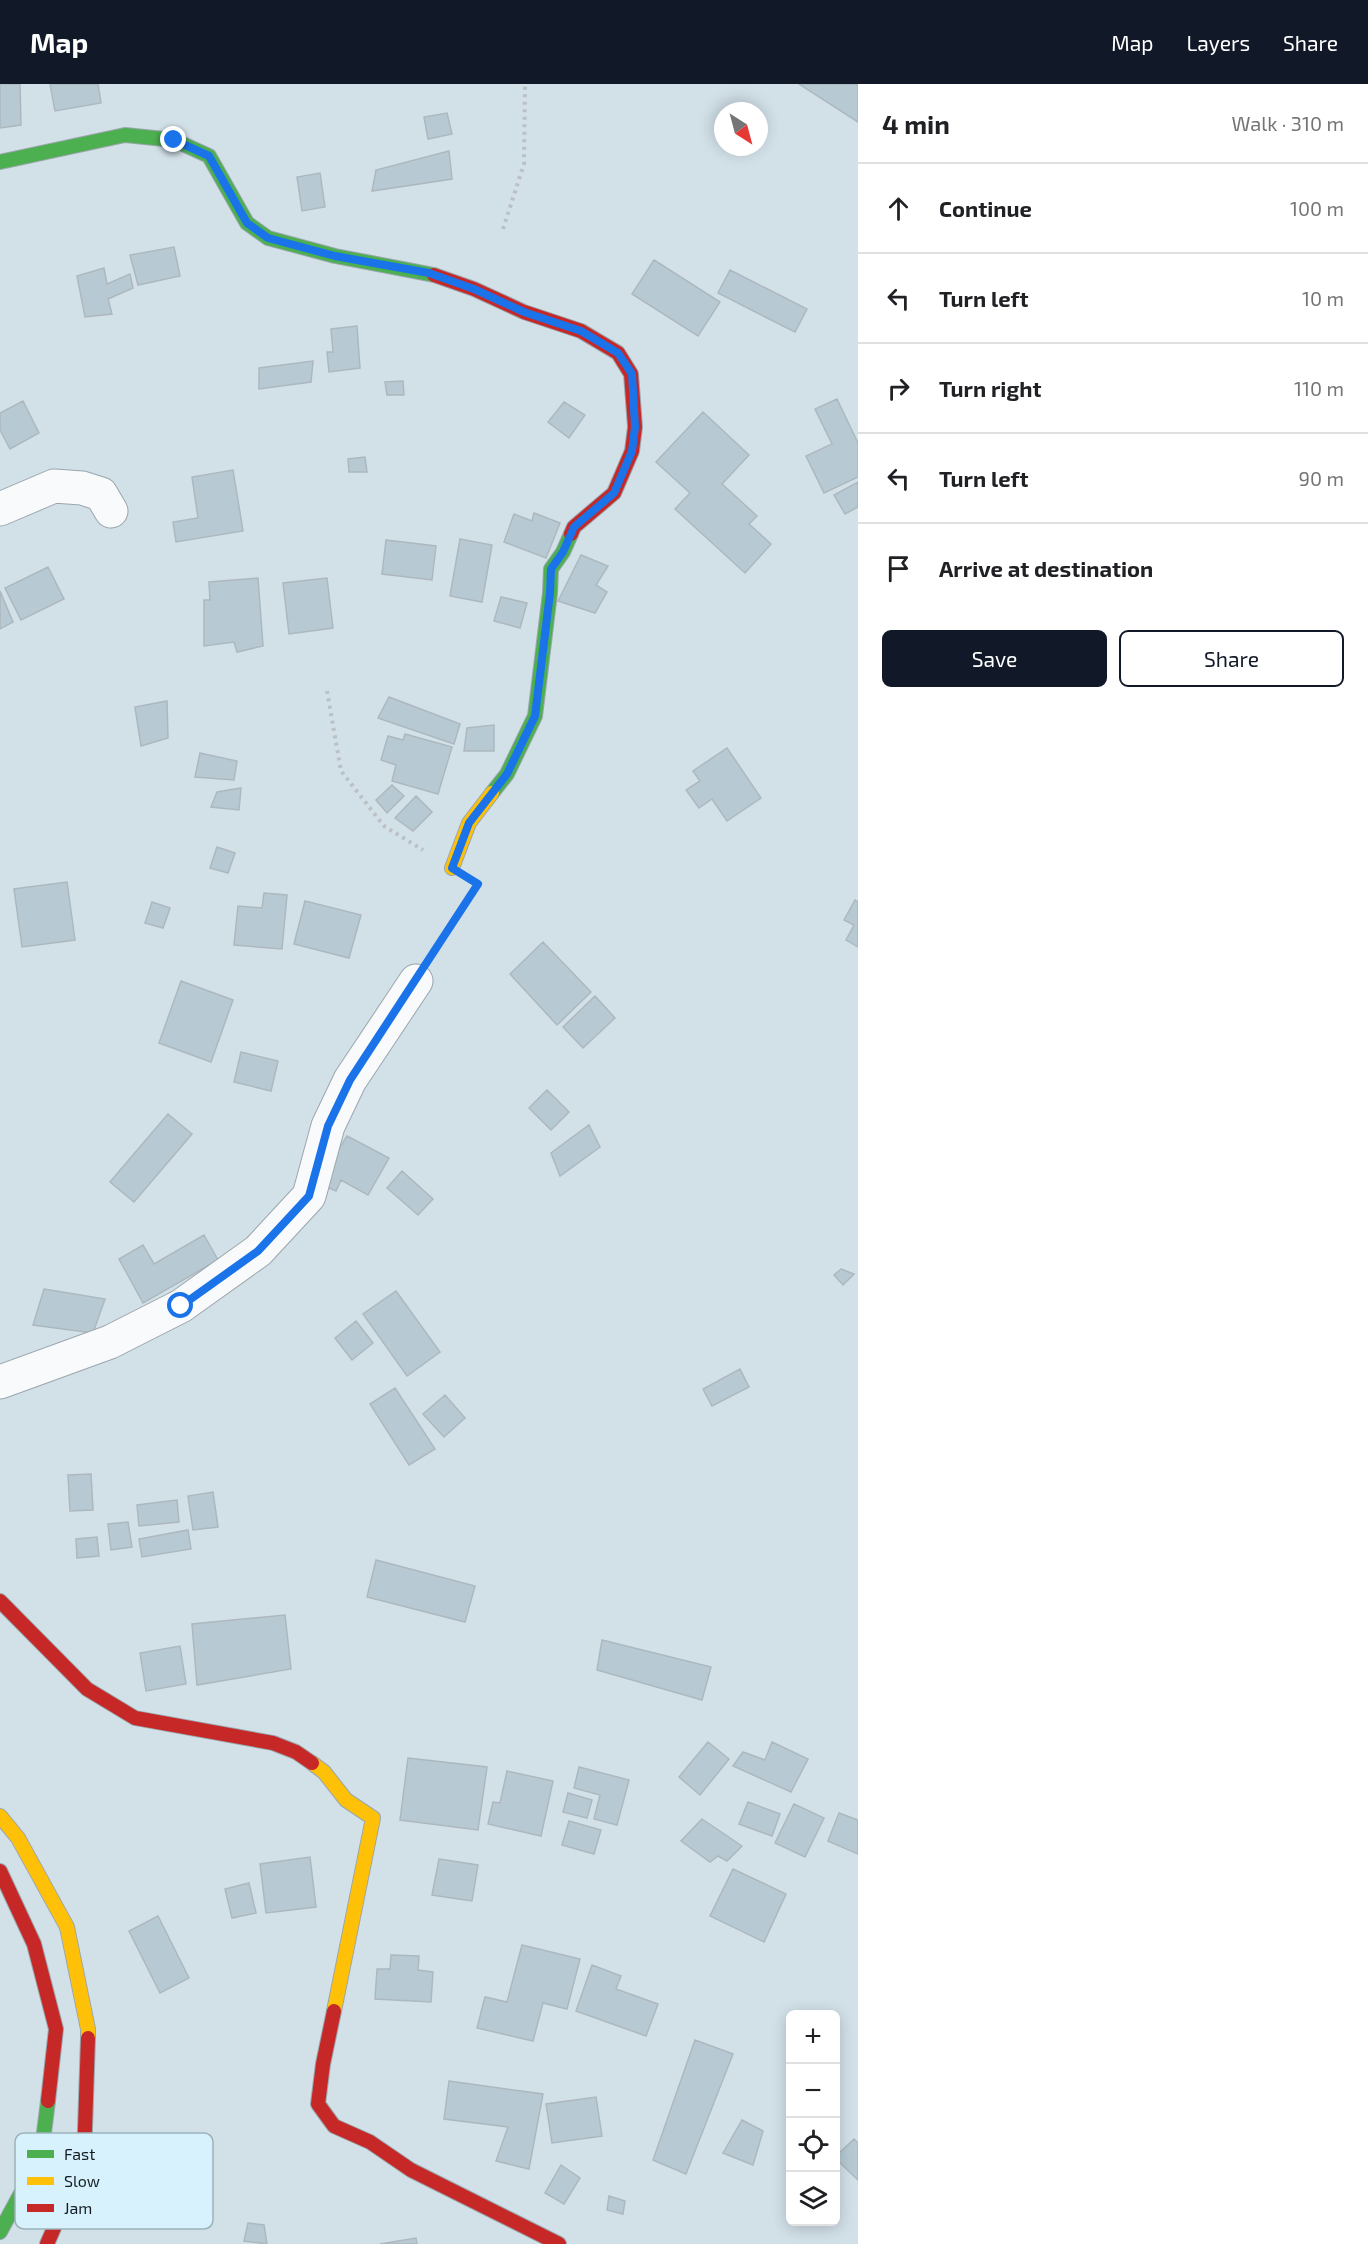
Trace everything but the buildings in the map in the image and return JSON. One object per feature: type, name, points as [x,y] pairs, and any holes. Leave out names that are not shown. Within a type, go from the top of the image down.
[{"type":"main road","points":[[0,162],[125,135],[174,140],[209,156],[247,223],[268,238],[335,256],[429,273],[474,289],[524,312],[581,331],[618,353],[632,374],[635,427],[632,451],[614,493],[574,527],[563,552],[551,569],[535,716],[507,774],[469,823],[452,868]]},
{"type":"main road","points":[[0,1601],[87,1689],[135,1718],[262,1741],[296,1752],[324,1772],[346,1800],[373,1818],[323,2064],[318,2104],[334,2126],[370,2142],[411,2170],[559,2244]]},
{"type":"main road","points":[[0,1816],[18,1838],[67,1927],[88,2029],[85,2133]]},
{"type":"main road","points":[[0,1871],[34,1944],[56,2029],[44,2133]]},
{"type":"main road","points":[[0,2232],[15,2204]]},
{"type":"main road","points":[[47,2244],[54,2229]]},
{"type":"street","points":[[0,509],[54,486],[82,488],[101,494],[111,511]]},
{"type":"street","points":[[0,1383],[110,1342],[181,1306],[258,1251],[309,1196],[328,1126],[350,1080],[416,981]]},
{"type":"path","points":[[503,229],[524,164],[525,84]]},
{"type":"path","points":[[327,690],[341,771],[384,826],[478,884],[416,981]]},
{"type":"traffic: fast","points":[[0,162],[125,135],[174,140],[209,156],[247,223],[268,238],[335,256],[434,275]]},
{"type":"traffic: fast","points":[[492,793],[507,774],[535,716],[551,569],[563,552],[571,534]]},
{"type":"traffic: fast","points":[[44,2133],[48,2101]]},
{"type":"traffic: fast","points":[[0,2232],[15,2204]]},
{"type":"traffic: slow","points":[[452,868],[469,823],[492,793]]},
{"type":"traffic: slow","points":[[312,1763],[324,1772],[346,1800],[373,1818],[334,2011]]},
{"type":"traffic: slow","points":[[0,1816],[18,1838],[67,1927],[88,2038]]},
{"type":"traffic: jam","points":[[434,275],[474,289],[524,312],[581,331],[618,353],[631,374],[635,427],[632,451],[614,493],[574,527],[571,534]]},
{"type":"traffic: jam","points":[[0,1601],[87,1689],[135,1718],[273,1743],[296,1752],[312,1763]]},
{"type":"traffic: jam","points":[[0,1871],[34,1944],[56,2029],[48,2101]]},
{"type":"traffic: jam","points":[[334,2011],[323,2064],[318,2104],[334,2126],[370,2142],[411,2170],[559,2244]]},
{"type":"traffic: jam","points":[[85,2133],[88,2038]]},
{"type":"traffic: jam","points":[[47,2244],[54,2229]]},
{"type":"route","points":[[174,140],[209,156],[247,223],[268,238],[335,256],[429,273],[474,289],[524,312],[581,331],[618,353],[632,374],[635,427],[632,451],[614,493],[574,527],[563,552],[551,569],[535,716],[507,774],[469,823],[452,868],[478,884],[350,1080],[328,1126],[309,1196],[258,1251],[181,1306]]}]
